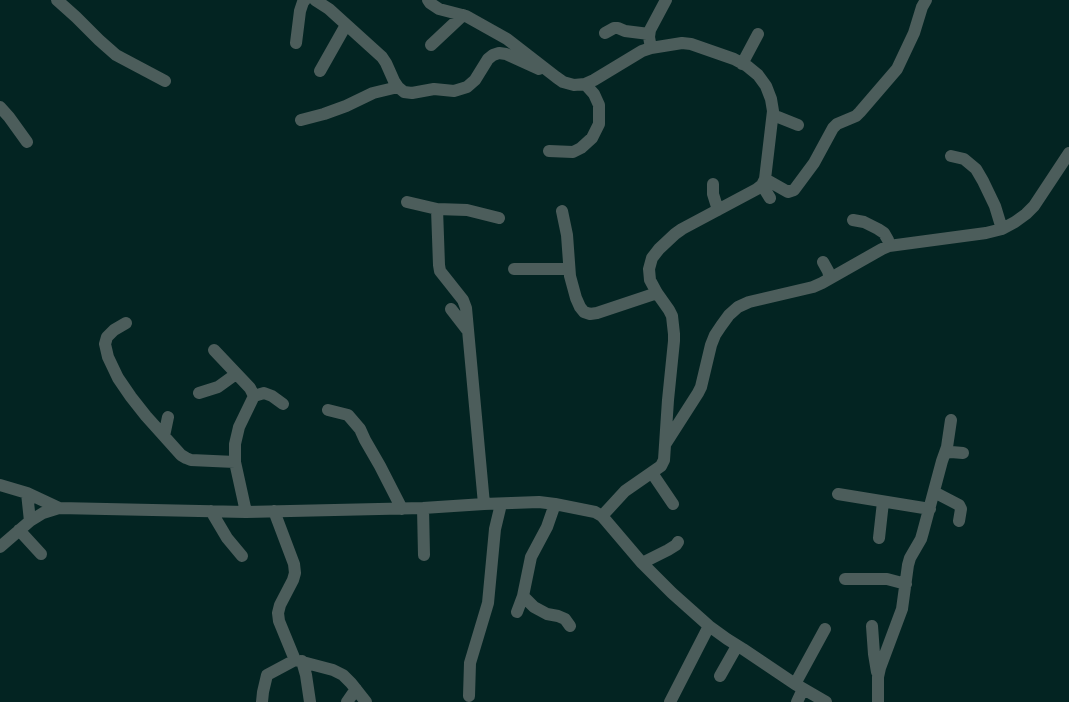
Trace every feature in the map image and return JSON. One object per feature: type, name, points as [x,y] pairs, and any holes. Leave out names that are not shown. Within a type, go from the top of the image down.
[{"type":"street","points":[[57,0],[116,55],[165,81]]},
{"type":"street","points":[[296,43],[300,11],[305,0]]},
{"type":"street","points":[[315,0],[329,10],[382,57],[394,82],[404,92],[412,93],[429,90],[449,91],[467,87],[475,80],[488,59],[499,53],[506,54],[556,77]]},
{"type":"street","points":[[428,0],[439,9],[463,15],[507,39],[556,77],[564,82],[574,85],[585,84],[594,80],[642,51],[682,43],[691,44],[734,59],[747,66],[758,75],[766,86],[771,98],[773,115],[764,182],[770,198]]},
{"type":"street","points":[[651,48],[649,37],[650,30],[666,0]]},
{"type":"street","points":[[764,182],[788,192],[794,190],[814,163],[833,128],[837,124],[856,116],[898,69],[914,33],[926,0]]},
{"type":"street","points":[[431,45],[463,15]]},
{"type":"street","points":[[320,71],[346,25]]},
{"type":"street","points":[[605,33],[614,28],[618,28],[625,31],[649,34]]},
{"type":"street","points":[[742,64],[758,34]]},
{"type":"street","points":[[549,151],[573,152],[581,148],[592,138],[599,124],[599,105],[594,94],[585,84]]},
{"type":"street","points":[[301,120],[346,106],[373,93],[398,87]]},
{"type":"street","points":[[0,108],[27,142]]},
{"type":"street","points":[[773,115],[798,125]]},
{"type":"street","points":[[951,156],[964,159],[976,170],[983,180],[1002,229]]},
{"type":"street","points":[[665,444],[701,387],[711,345],[721,326],[729,315],[738,307],[749,302],[813,287],[889,246],[986,233],[1002,229],[1015,222],[1034,206],[1067,159]]},
{"type":"street","points":[[602,516],[625,491],[661,466],[664,460],[674,334],[672,316],[650,280],[648,269],[652,258],[659,249],[682,229],[757,189],[764,182]]},
{"type":"street","points":[[713,184],[713,194],[718,210]]},
{"type":"street","points":[[407,202],[437,209],[467,210],[500,218]]},
{"type":"street","points":[[437,209],[440,271],[463,300],[466,308],[484,504]]},
{"type":"street","points":[[562,211],[567,235],[570,269],[574,291],[580,307],[584,312],[590,314],[597,313],[657,293]]},
{"type":"street","points":[[853,220],[864,222],[884,233],[888,240],[889,246]]},
{"type":"street","points":[[823,262],[830,278]]},
{"type":"street","points":[[514,269],[570,269]]},
{"type":"street","points":[[451,309],[468,331]]},
{"type":"street","points":[[126,323],[114,330],[107,337],[106,344],[108,356],[118,378],[131,397],[181,455],[191,460],[235,462]]},
{"type":"street","points":[[214,350],[250,388],[254,396]]},
{"type":"street","points":[[199,393],[218,387],[236,374]]},
{"type":"street","points":[[246,512],[235,462],[235,444],[239,427],[254,396],[264,393],[272,396],[283,404]]},
{"type":"street","points":[[328,410],[348,415],[360,429],[402,509]]},
{"type":"street","points":[[164,436],[168,417]]},
{"type":"street","points":[[878,677],[882,662],[902,609],[908,565],[910,558],[921,539],[930,509],[948,446],[951,420]]},
{"type":"street","points":[[945,453],[963,453]]},
{"type":"street","points":[[652,473],[673,504]]},
{"type":"street","points":[[0,485],[27,493],[59,508]]},
{"type":"street","points":[[934,492],[959,505],[961,509],[959,521]]},
{"type":"street","points":[[27,493],[30,521]]},
{"type":"street","points":[[838,494],[930,509]]},
{"type":"street","points":[[0,547],[30,521],[43,513],[59,508],[246,512],[402,509],[539,502],[555,504],[595,512],[602,516],[642,563],[708,626],[826,702]]},
{"type":"street","points":[[879,538],[883,502]]},
{"type":"street","points":[[469,696],[470,662],[488,603],[495,529],[501,504]]},
{"type":"street","points":[[517,612],[523,596],[531,557],[547,527],[555,504]]},
{"type":"street","points":[[423,508],[424,555]]},
{"type":"street","points":[[211,511],[227,538],[242,556]]},
{"type":"street","points":[[274,511],[296,573],[280,605],[278,613],[280,621],[306,676],[310,702]]},
{"type":"street","points":[[19,530],[41,554]]},
{"type":"street","points":[[642,563],[668,550],[678,542]]},
{"type":"street","points":[[845,579],[887,579],[906,584]]},
{"type":"street","points":[[523,596],[534,607],[548,614],[565,619],[570,626]]},
{"type":"street","points":[[670,702],[708,626]]},
{"type":"street","points":[[872,626],[874,654],[878,677],[878,702]]},
{"type":"street","points":[[797,702],[799,686],[825,629]]},
{"type":"street","points":[[720,676],[737,646]]},
{"type":"street","points":[[262,702],[267,675],[298,661],[333,670],[343,675],[366,702]]},
{"type":"street","points":[[347,702],[356,689]]}]
